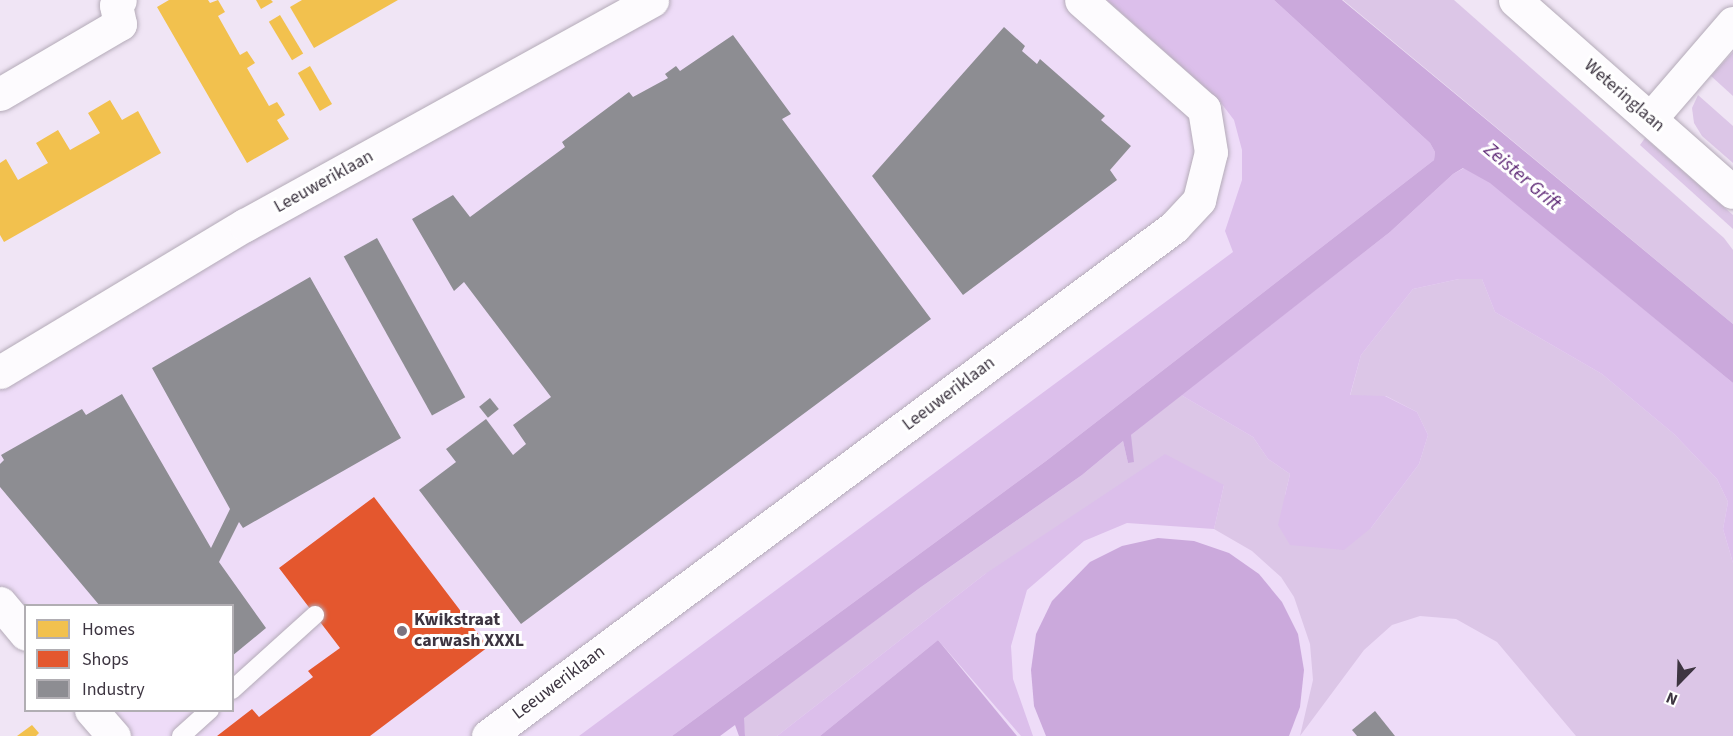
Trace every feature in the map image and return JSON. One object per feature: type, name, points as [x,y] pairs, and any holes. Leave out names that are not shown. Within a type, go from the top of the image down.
[{"type":"street","points":[[0,94],[120,24],[116,5],[120,0]]},
{"type":"street","name":"Leeuweriklaan","points":[[0,372],[245,225],[652,0]]},
{"type":"street","name":"Leeuweriklaan","points":[[488,736],[1174,227],[1199,200],[1211,152],[1204,109],[1081,0]]},
{"type":"street","name":"Weteringlaan","points":[[1515,0],[1733,192]]},
{"type":"street","points":[[1650,119],[1733,24]]},
{"type":"street","points":[[0,603],[24,632]]},
{"type":"street","points":[[92,712],[114,736]]},
{"type":"lane","points":[[234,688],[315,615]]},
{"type":"lane","points":[[181,736],[209,712]]},
{"type":"shaded area","points":[[638,0],[1328,0],[1733,343],[1733,736],[117,736],[96,712],[234,712],[234,604],[24,604],[24,627],[0,597],[0,382]]},
{"type":"shaded area","points":[[1107,0],[1274,0],[1430,143],[1435,152],[1434,160],[1046,461],[672,736],[579,736],[1233,252],[1225,231],[1242,180],[1242,150],[1234,120],[1218,99]]},
{"type":"shaded area","points":[[1343,0],[1454,0],[1724,238],[1733,250],[1733,324]]},
{"type":"shaded area","points":[[1733,52],[1733,96],[1711,76]]},
{"type":"shaded area","points":[[1698,95],[1733,126],[1733,163],[1702,136],[1694,123],[1692,108]]},
{"type":"shaded area","points":[[1645,138],[1733,215],[1733,229],[1640,145]]},
{"type":"shaded area","points":[[1464,168],[1490,182],[1733,383],[1733,563],[1723,529],[1728,502],[1717,479],[1674,434],[1602,374],[1495,312],[1482,279],[1459,279],[1413,289],[1361,355],[1350,395],[1385,396],[1417,412],[1428,435],[1419,464],[1371,528],[1344,550],[1290,545],[1278,525],[1290,474],[1268,459],[1253,437],[1181,395],[1390,232],[1453,174]]},
{"type":"shaded area","points":[[1459,279],[1482,279],[1495,312],[1602,374],[1674,434],[1717,479],[1728,502],[1723,529],[1733,563],[1733,736],[1576,736],[1497,642],[1456,619],[1420,616],[1392,625],[1364,650],[1300,736],[1313,680],[1310,644],[1294,597],[1281,577],[1252,551],[1214,529],[1224,485],[985,574],[777,736],[745,736],[743,718],[921,587],[1082,475],[1123,441],[1128,463],[1131,435],[1181,395],[1253,437],[1268,459],[1290,474],[1285,495],[1371,528],[1419,464],[1428,435],[1417,412],[1386,396],[1350,396],[1361,355],[1413,289]]},
{"type":"shaded area","points":[[1165,454],[1224,485],[1214,529],[1127,523],[1084,541],[1027,590],[1011,646],[1013,679],[1033,736],[1021,736],[938,640],[820,736],[777,736],[985,574]]},
{"type":"water","name":"Zeister Grift","points":[[1274,0],[1342,0],[1733,324],[1733,383],[1490,183],[1463,168],[1453,174],[1390,232],[1131,435],[1134,462],[1128,463],[1123,441],[1082,475],[921,587],[744,718],[745,736],[739,736],[735,725],[720,736],[672,736],[1046,461],[1434,160],[1435,152],[1430,143]]},
{"type":"water","points":[[1158,538],[1194,541],[1229,553],[1259,574],[1282,602],[1298,634],[1304,670],[1300,707],[1289,736],[1046,736],[1034,706],[1031,670],[1036,634],[1052,601],[1090,562],[1122,546]]},
{"type":"water","points":[[938,640],[1017,736],[820,736]]},
{"type":"building: Homes","points":[[169,0],[208,0],[210,3],[218,0],[225,12],[218,16],[240,55],[247,51],[255,63],[247,68],[269,106],[277,102],[285,115],[277,120],[289,139],[247,163],[157,7]]},
{"type":"building: Homes","points":[[256,0],[271,0],[273,2],[261,9]]},
{"type":"building: Homes","points":[[302,0],[398,0],[314,48],[290,7]]},
{"type":"building: Homes","points":[[280,15],[303,54],[292,60],[269,22]]},
{"type":"building: Homes","points":[[310,66],[332,104],[320,111],[298,73]]},
{"type":"building: Homes","points":[[110,100],[122,120],[138,111],[161,153],[4,242],[0,235],[0,163],[6,159],[18,180],[48,163],[36,143],[58,130],[70,150],[100,133],[88,113]]},
{"type":"building: Homes","points":[[32,725],[39,733],[36,736],[17,736]]},
{"type":"building: Shops","name":"Kwikstraat carwash XXXL","points":[[374,497],[488,647],[370,736],[217,736],[252,709],[259,717],[313,677],[308,671],[340,648],[279,568]]},
{"type":"building: Industry","points":[[1004,27],[1025,46],[1022,51],[1037,64],[1040,59],[1105,116],[1101,120],[1131,146],[1110,170],[1117,180],[963,295],[872,176]]},
{"type":"building: Industry","points":[[733,35],[791,114],[782,119],[931,319],[521,624],[419,490],[456,462],[446,449],[486,419],[513,455],[526,444],[513,425],[551,397],[464,282],[454,291],[412,219],[453,195],[470,217],[565,147],[562,142],[629,92],[633,97],[668,78],[665,74],[676,66],[680,71]]},
{"type":"building: Industry","points":[[377,238],[465,397],[432,416],[344,256]]},
{"type":"building: Industry","points":[[310,277],[401,438],[243,528],[239,522],[219,562],[266,628],[234,654],[234,604],[98,604],[0,487],[0,464],[4,460],[1,455],[82,409],[86,415],[122,394],[211,548],[230,509],[152,368]]},
{"type":"building: Industry","points":[[490,398],[499,409],[488,418],[479,407]]},
{"type":"building: Industry","points":[[1375,711],[1395,736],[1357,736],[1352,730]]},
{"type":"place","name":"Kwikstraat carwash XXXL","points":[[402,631]]}]
